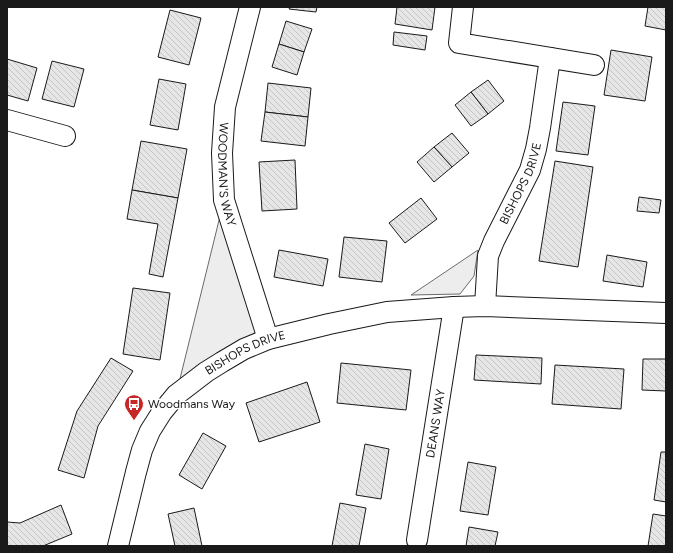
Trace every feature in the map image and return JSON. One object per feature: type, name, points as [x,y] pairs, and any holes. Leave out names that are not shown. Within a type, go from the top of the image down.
[{"type":"street","name":"WOODMAN'S WAY","points":[[250,7],[225,107],[222,153],[224,200],[268,339]]},
{"type":"street","points":[[463,7],[459,42],[594,65]]},
{"type":"street","name":"BISHOPS DRIVE","points":[[485,306],[488,256],[530,170],[540,128],[550,58]]},
{"type":"street","points":[[7,120],[65,136]]},
{"type":"street","name":"BISHOPS DRIVE","points":[[118,546],[142,450],[150,431],[162,412],[176,395],[206,372],[244,350],[268,339],[387,312],[454,307],[485,306],[666,313]]},
{"type":"street","name":"DEANS WAY","points":[[417,540],[454,307]]},
{"type":"shaded area","points":[[224,200],[268,339],[176,395]]},
{"type":"shaded area","points":[[478,250],[474,276],[460,294],[411,295]]},
{"type":"building","points":[[290,7],[317,7],[316,12],[289,9]]},
{"type":"building","points":[[397,7],[435,7],[432,30],[395,24]]},
{"type":"building","points":[[648,7],[666,7],[666,30],[645,26]]},
{"type":"building","points":[[170,10],[201,18],[189,65],[158,57]]},
{"type":"building","points":[[286,21],[312,29],[304,52],[279,44]]},
{"type":"building","points":[[394,32],[427,36],[425,50],[393,45]]},
{"type":"building","points":[[279,44],[304,52],[297,75],[272,67]]},
{"type":"building","points":[[611,50],[652,57],[645,101],[604,95]]},
{"type":"building","points":[[7,59],[37,68],[28,101],[7,95]]},
{"type":"building","points":[[52,61],[84,69],[74,107],[42,99]]},
{"type":"building","points":[[159,79],[186,84],[178,130],[150,125]]},
{"type":"building","points":[[488,80],[504,101],[488,114],[471,92]]},
{"type":"building","points":[[268,83],[311,88],[308,117],[265,112]]},
{"type":"building","points":[[471,92],[488,114],[471,126],[455,105]]},
{"type":"building","points":[[563,102],[595,106],[588,155],[556,151]]},
{"type":"building","points":[[265,112],[308,117],[305,146],[261,141]]},
{"type":"building","points":[[452,133],[469,153],[452,167],[434,147]]},
{"type":"building","points":[[141,141],[187,149],[178,198],[132,190]]},
{"type":"building","points":[[434,147],[452,167],[434,182],[417,162]]},
{"type":"building","points":[[295,160],[297,209],[262,211],[259,162]]},
{"type":"building","points":[[555,161],[593,167],[578,267],[539,261]]},
{"type":"building","points":[[132,190],[178,198],[163,277],[149,274],[158,224],[127,219]]},
{"type":"building","points":[[639,197],[661,200],[659,213],[637,211]]},
{"type":"building","points":[[421,198],[437,219],[405,243],[389,223]]},
{"type":"building","points":[[344,237],[387,241],[382,282],[339,277]]},
{"type":"building","points":[[279,250],[328,259],[323,286],[274,277]]},
{"type":"building","points":[[607,255],[647,262],[643,287],[603,281]]},
{"type":"building","points":[[133,288],[170,293],[160,360],[123,354]]},
{"type":"building","points":[[476,355],[542,358],[541,384],[474,380]]},
{"type":"building","points":[[111,358],[133,371],[98,426],[84,478],[58,470],[77,411]]},
{"type":"building","points":[[643,359],[666,359],[666,391],[642,390]]},
{"type":"building","points":[[341,363],[411,370],[406,410],[337,403]]},
{"type":"building","points":[[555,365],[624,369],[621,409],[552,404]]},
{"type":"building","points":[[307,382],[320,422],[259,442],[246,403]]},
{"type":"building","points":[[203,433],[226,446],[202,489],[179,475]]},
{"type":"building","points":[[365,444],[389,449],[381,499],[356,495]]},
{"type":"building","points":[[661,452],[666,452],[666,502],[654,500]]},
{"type":"building","points":[[468,462],[496,467],[488,515],[460,511]]},
{"type":"building","points":[[340,503],[366,508],[359,546],[332,546]]},
{"type":"building","points":[[61,505],[72,534],[43,546],[7,546],[7,522],[20,523]]},
{"type":"building","points":[[194,508],[202,546],[175,546],[168,514]]},
{"type":"building","points":[[653,514],[666,516],[666,546],[648,546]]},
{"type":"building","points":[[469,527],[498,532],[495,546],[466,546]]},
{"type":"place","name":"Woodmans Way","points":[[134,421]]}]
